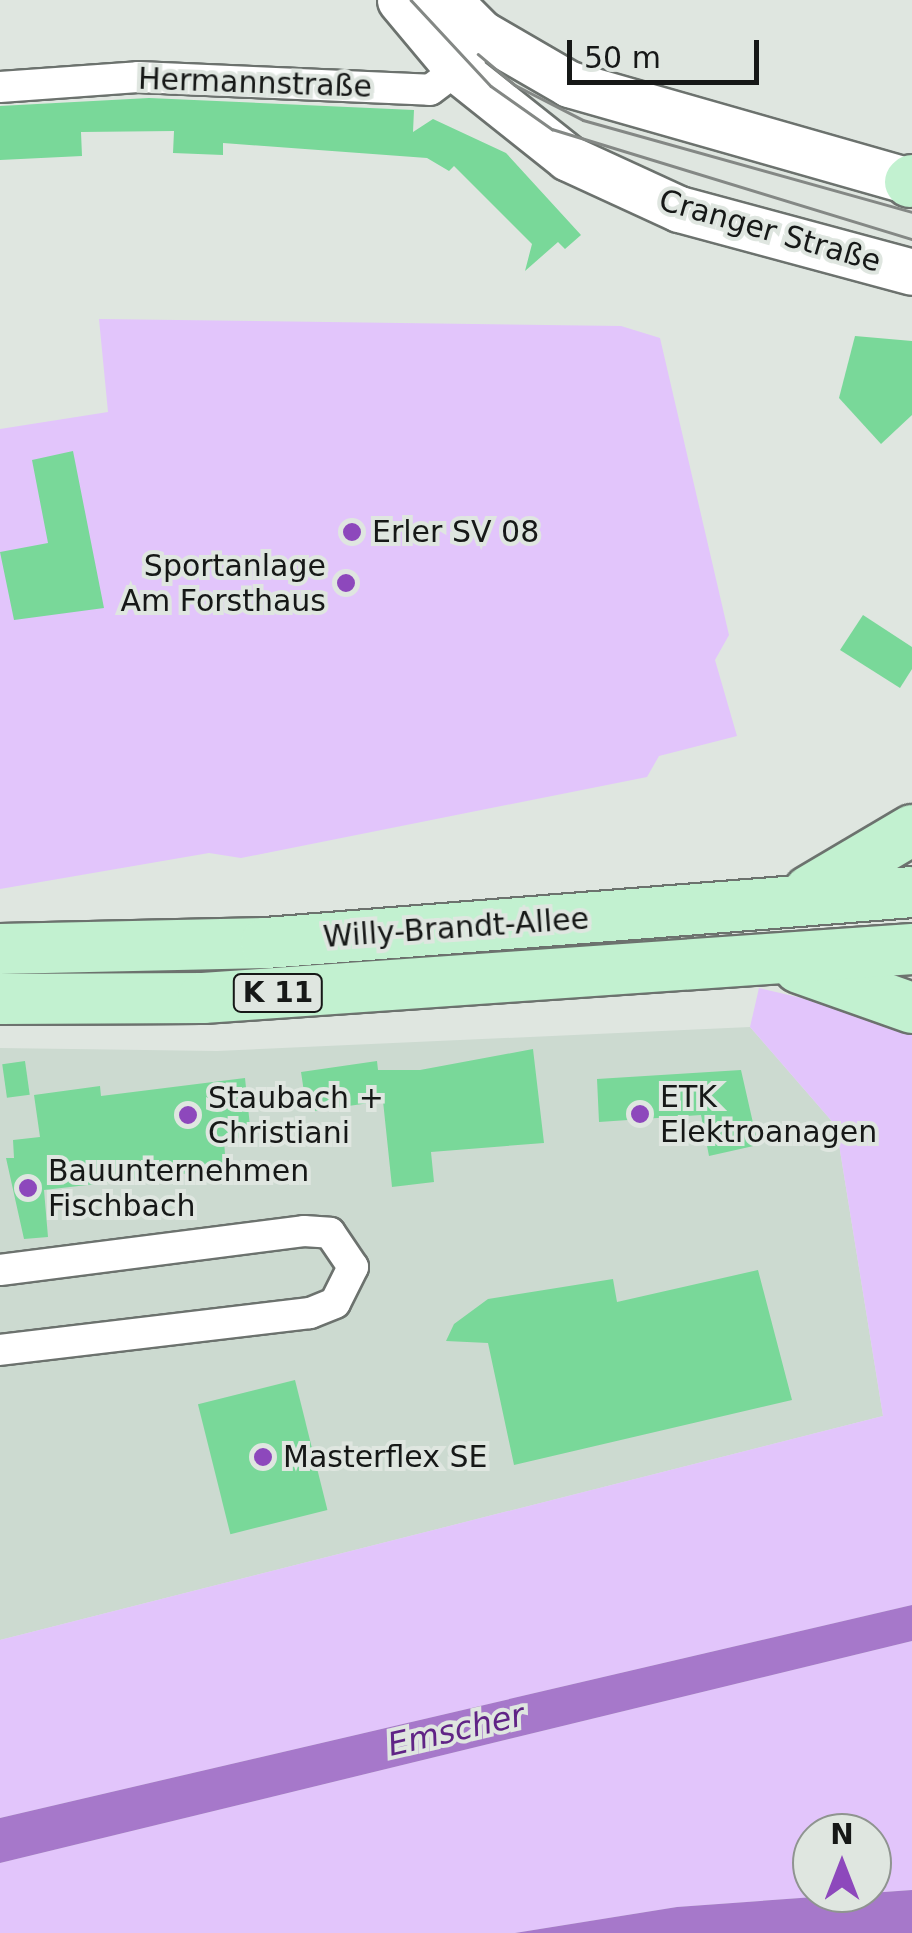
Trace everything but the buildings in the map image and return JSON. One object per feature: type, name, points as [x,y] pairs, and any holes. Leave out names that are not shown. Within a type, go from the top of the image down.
[{"type":"main road","name":"Cranger Straße","points":[[400,0],[460,72],[540,139],[622,184],[680,208],[912,272]]},
{"type":"main road","points":[[448,0],[481,33],[570,84],[622,103],[911,181]]},
{"type":"main road","points":[[786,902],[912,830]]},
{"type":"main road","name":"Willy-Brandt-Allee","points":[[0,949],[266,943],[912,892]]},
{"type":"main road","name":"Willy-Brandt-Allee","points":[[0,998],[203,998],[912,949]]},
{"type":"main road","points":[[781,960],[912,1008]]},
{"type":"street","points":[[460,72],[481,33]]},
{"type":"street","name":"Hermannstraße","points":[[0,87],[138,77],[430,90],[460,72]]},
{"type":"street","points":[[0,1270],[304,1232],[330,1233],[353,1266],[335,1303],[310,1313],[0,1350]]},
{"type":"shaded area","name":"Sportanlage Am Forsthaus","points":[[99,319],[621,326],[660,338],[729,635],[715,660],[737,736],[659,756],[647,777],[241,858],[209,853],[0,889],[0,429],[108,412]]},
{"type":"shaded area","points":[[759,988],[912,1024],[912,1605],[0,1818],[0,1640],[883,1416],[836,1126],[750,1027]]},
{"type":"shaded area","points":[[750,1027],[836,1126],[883,1416],[0,1640],[0,1048],[217,1051]]},
{"type":"shaded area","points":[[912,1641],[912,1890],[892,1892],[892,1813],[792,1813],[792,1899],[677,1907],[515,1933],[0,1933],[0,1863]]},
{"type":"water","name":"Emscher","points":[[912,1605],[912,1641],[0,1863],[0,1818]]},
{"type":"water","points":[[912,1890],[912,1933],[515,1933],[677,1907],[792,1899],[792,1913],[892,1913],[892,1891]]},
{"type":"tram line","points":[[411,0],[491,86],[552,129],[912,239]]},
{"type":"tram line","points":[[478,54],[515,85],[583,120],[912,212]]},
{"type":"place","name":"Erler SV 08","points":[[352,532]]},
{"type":"place","name":"Sportanlage Am Forsthaus","points":[[346,583]]},
{"type":"place","name":"ETK Elektroanagen","points":[[640,1114]]},
{"type":"place","name":"Staubach + Christiani","points":[[188,1115]]},
{"type":"place","name":"Bauunternehmen Fischbach","points":[[28,1188]]},
{"type":"place","name":"Masterflex SE","points":[[263,1457]]}]
